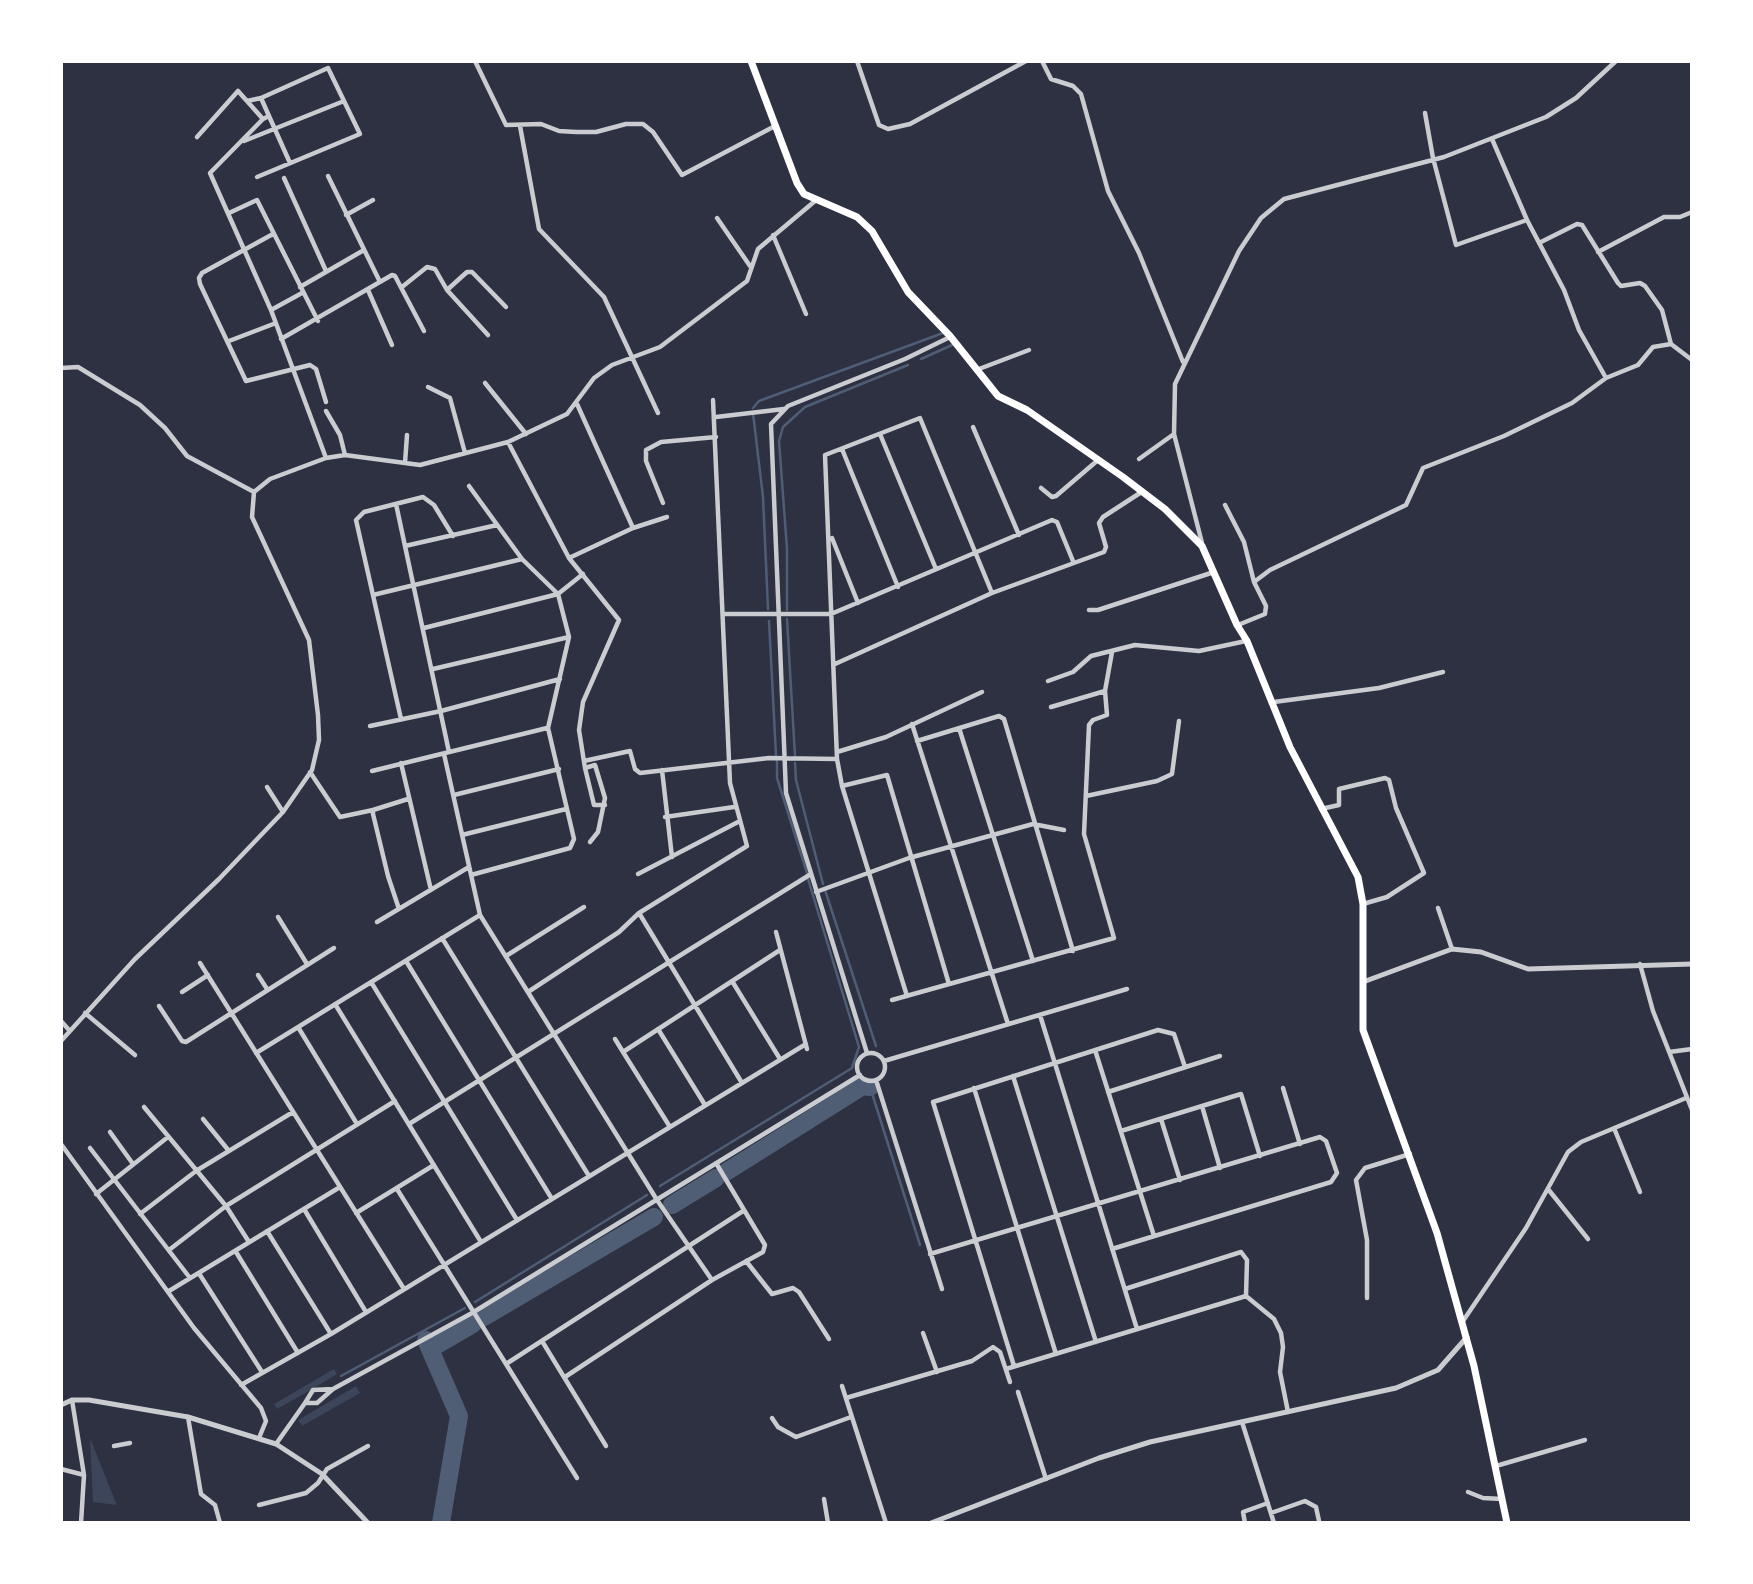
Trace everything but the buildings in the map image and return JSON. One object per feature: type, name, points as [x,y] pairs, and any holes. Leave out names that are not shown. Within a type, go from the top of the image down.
[{"type":"main road","points":[[751,61],[797,183],[804,194],[815,201],[858,217],[872,231],[908,292],[979,369],[998,396],[1027,411],[1165,509],[1202,546],[1274,702],[1290,747],[1320,809],[1348,855],[1363,904],[1362,1020],[1366,1044],[1410,1153],[1467,1337],[1507,1523]]},
{"type":"street","points":[[475,61],[499,105],[506,125],[541,124],[559,131],[596,132],[626,124],[643,124],[653,132],[682,175],[775,126]]},
{"type":"street","points":[[857,61],[879,125],[888,129],[910,124],[1026,61]]},
{"type":"street","points":[[1042,61],[1051,79],[1073,86],[1081,94],[1108,191],[1139,253],[1184,363]]},
{"type":"street","points":[[1202,546],[1174,435],[1172,402],[1184,363],[1240,251],[1261,218],[1284,200],[1492,139],[1563,107],[1616,61]]},
{"type":"street","points":[[247,101],[261,98],[328,68],[360,134],[257,177]]},
{"type":"street","points":[[197,137],[238,91],[263,119]]},
{"type":"street","points":[[261,98],[290,163]]},
{"type":"street","points":[[240,142],[344,101]]},
{"type":"street","points":[[1425,113],[1433,158],[1456,245],[1527,220]]},
{"type":"street","points":[[269,116],[210,173],[271,310],[326,458]]},
{"type":"street","points":[[520,126],[539,229],[604,297],[658,413]]},
{"type":"street","points":[[1492,139],[1527,220],[1564,290],[1579,330],[1605,378]]},
{"type":"street","points":[[328,176],[380,282]]},
{"type":"street","points":[[284,178],[326,271]]},
{"type":"street","points":[[229,213],[257,200],[318,321]]},
{"type":"street","points":[[346,215],[373,200]]},
{"type":"street","points":[[61,1041],[135,958],[219,879],[283,812],[310,772],[319,740],[317,687],[309,640],[252,517],[254,492],[270,479],[326,458],[345,455],[421,465],[508,442],[568,414],[594,378],[612,365],[672,340],[747,281],[758,249],[815,201]]},
{"type":"street","points":[[1598,252],[1664,218],[1692,212]]},
{"type":"street","points":[[718,218],[750,266]]},
{"type":"street","points":[[1539,243],[1579,224],[1589,234],[1621,286],[1640,283],[1646,286],[1662,310],[1671,344],[1692,360]]},
{"type":"street","points":[[273,234],[199,278],[246,381],[292,368],[314,366],[326,402]]},
{"type":"street","points":[[773,235],[806,314]]},
{"type":"street","points":[[271,310],[326,271],[364,250]]},
{"type":"street","points":[[402,288],[431,267],[447,290],[488,335]]},
{"type":"street","points":[[447,290],[467,272],[472,272],[506,307]]},
{"type":"street","points":[[281,339],[318,321],[380,282],[396,276],[424,331]]},
{"type":"street","points":[[368,290],[392,345]]},
{"type":"street","points":[[229,341],[276,323]]},
{"type":"street","points":[[716,417],[784,409],[905,359],[950,336]]},
{"type":"street","points":[[1254,582],[1270,570],[1406,505],[1423,468],[1504,436],[1572,403],[1605,378],[1638,365],[1653,347],[1671,344]]},
{"type":"street","points":[[979,369],[1029,350]]},
{"type":"street","points":[[61,368],[78,367],[140,405],[166,428],[187,457],[254,492]]},
{"type":"street","points":[[485,383],[526,435]]},
{"type":"street","points":[[428,387],[450,398],[465,453]]},
{"type":"street","points":[[528,992],[619,932],[639,913],[744,850],[747,843],[734,807],[729,761],[716,417],[713,400]]},
{"type":"street","points":[[577,404],[633,528]]},
{"type":"street","points":[[784,409],[771,424],[786,793],[867,1053]]},
{"type":"street","points":[[326,411],[340,435],[345,455]]},
{"type":"street","points":[[907,996],[842,786],[837,755],[825,455],[920,418],[992,593]]},
{"type":"street","points":[[973,427],[1018,535]]},
{"type":"street","points":[[880,434],[936,569]]},
{"type":"street","points":[[405,463],[407,435]]},
{"type":"street","points":[[1139,459],[1174,435]]},
{"type":"street","points":[[663,503],[646,461],[646,450],[661,442],[716,437]]},
{"type":"street","points":[[508,442],[569,558],[620,624],[583,702],[579,736],[594,805],[606,805]]},
{"type":"street","points":[[842,449],[898,587]]},
{"type":"street","points":[[1041,488],[1052,497],[1056,496],[1098,460]]},
{"type":"street","points":[[469,486],[522,559],[558,594],[569,637],[548,728],[574,839],[570,848],[471,875]]},
{"type":"street","points":[[835,664],[992,593],[1106,550],[1099,523],[1103,517],[1140,493]]},
{"type":"street","points":[[401,719],[356,520],[364,512],[423,497],[434,505],[453,536]]},
{"type":"street","points":[[396,504],[425,628],[446,753],[480,915],[657,1200],[690,1244],[712,1280]]},
{"type":"street","points":[[1225,505],[1244,542],[1254,582],[1266,606],[1265,614],[1237,625]]},
{"type":"street","points":[[569,558],[633,528],[667,517]]},
{"type":"street","points":[[724,614],[831,614],[1052,520],[1057,522],[1073,561]]},
{"type":"street","points":[[405,546],[497,525]]},
{"type":"street","points":[[830,534],[858,603]]},
{"type":"street","points":[[373,594],[522,559]]},
{"type":"street","points":[[1089,610],[1098,610],[1214,572]]},
{"type":"street","points":[[425,628],[558,594],[583,574]]},
{"type":"street","points":[[433,669],[569,637]]},
{"type":"street","points":[[1048,681],[1073,671],[1085,659],[1135,645],[1208,650],[1247,641]]},
{"type":"street","points":[[892,1000],[1073,951],[1115,935],[1085,841],[1089,725],[1093,720],[1107,715],[1105,691],[1112,652]]},
{"type":"street","points":[[1274,702],[1379,688],[1443,672]]},
{"type":"street","points":[[370,726],[441,711],[560,679]]},
{"type":"street","points":[[1051,707],[1105,691]]},
{"type":"street","points":[[584,761],[630,751],[635,769],[640,773],[729,761],[837,755],[877,740],[982,692]]},
{"type":"street","points":[[917,741],[999,716],[1004,719],[1033,824],[1073,951]]},
{"type":"street","points":[[1086,796],[1157,781],[1172,774],[1179,722]]},
{"type":"street","points":[[912,724],[1008,1024]]},
{"type":"street","points":[[372,771],[548,728]]},
{"type":"street","points":[[959,728],[1034,961]]},
{"type":"street","points":[[401,763],[431,890]]},
{"type":"street","points":[[585,768],[595,765],[606,805],[598,832],[590,842]]},
{"type":"street","points":[[454,794],[559,769]]},
{"type":"street","points":[[662,770],[665,817],[672,857]]},
{"type":"street","points":[[310,772],[340,817],[408,799]]},
{"type":"street","points":[[842,786],[887,775],[909,858],[949,984]]},
{"type":"street","points":[[1320,809],[1339,805],[1339,789],[1385,778],[1389,780],[1396,808],[1424,873],[1394,894],[1363,904]]},
{"type":"street","points":[[267,788],[283,812]]},
{"type":"street","points":[[665,817],[734,807]]},
{"type":"street","points":[[462,835],[566,809]]},
{"type":"street","points":[[373,810],[384,864],[400,909]]},
{"type":"street","points":[[638,874],[738,822]]},
{"type":"street","points":[[816,892],[909,858],[1033,824],[1064,830]]},
{"type":"street","points":[[377,922],[469,867]]},
{"type":"street","points":[[409,1124],[811,874]]},
{"type":"street","points":[[506,956],[584,907]]},
{"type":"street","points":[[1438,908],[1452,949]]},
{"type":"street","points":[[639,913],[742,1083]]},
{"type":"street","points":[[256,1053],[480,915]]},
{"type":"street","points":[[278,917],[307,964]]},
{"type":"street","points":[[241,1385],[331,1334],[780,1059],[807,1046],[776,932]]},
{"type":"street","points":[[442,938],[589,1176]]},
{"type":"street","points":[[159,1006],[184,1043],[334,948]]},
{"type":"street","points":[[1363,982],[1452,949],[1481,952],[1528,969],[1570,970],[1640,964],[1692,964]]},
{"type":"street","points":[[623,1052],[780,950]]},
{"type":"street","points":[[405,961],[552,1199]]},
{"type":"street","points":[[200,963],[404,1289]]},
{"type":"street","points":[[1640,964],[1653,1011],[1692,1110]]},
{"type":"street","points":[[182,992],[208,975]]},
{"type":"street","points":[[258,975],[267,989]]},
{"type":"street","points":[[732,981],[780,1059]]},
{"type":"street","points":[[371,982],[517,1220]]},
{"type":"street","points":[[884,1061],[1127,989]]},
{"type":"street","points":[[335,1004],[481,1242]]},
{"type":"street","points":[[85,1013],[135,1055]]},
{"type":"street","points":[[1040,1015],[1137,1329]]},
{"type":"street","points":[[61,1021],[69,1030]]},
{"type":"street","points":[[298,1027],[357,1124]]},
{"type":"street","points":[[658,1029],[705,1105]]},
{"type":"street","points":[[1014,1366],[933,1104],[974,1088],[1167,1030],[1174,1034],[1185,1067]]},
{"type":"street","points":[[615,1040],[670,1127]]},
{"type":"street","points":[[1669,1052],[1692,1049]]},
{"type":"street","points":[[1095,1050],[1154,1236]]},
{"type":"street","points":[[867,1053],[875,1053],[884,1061],[884,1073],[876,1080],[871,1081],[860,1075],[857,1064],[867,1053]]},
{"type":"street","points":[[1108,1092],[1220,1056]]},
{"type":"street","points":[[305,1403],[317,1403],[334,1389],[472,1313],[860,1075]]},
{"type":"street","points":[[1013,1076],[1096,1342]]},
{"type":"street","points":[[876,1080],[942,1289]]},
{"type":"street","points":[[974,1088],[1056,1354]]},
{"type":"street","points":[[1283,1088],[1300,1144]]},
{"type":"street","points":[[1121,1131],[1243,1095],[1260,1156]]},
{"type":"street","points":[[169,1250],[226,1206],[395,1101]]},
{"type":"street","points":[[1462,1322],[1574,1146],[1614,1128],[1689,1101]]},
{"type":"street","points":[[1202,1106],[1220,1167]]},
{"type":"street","points":[[144,1107],[226,1206],[248,1242]]},
{"type":"street","points":[[140,1214],[196,1171],[293,1112]]},
{"type":"street","points":[[203,1119],[229,1151]]},
{"type":"street","points":[[1161,1119],[1180,1180]]},
{"type":"street","points":[[1614,1128],[1640,1192]]},
{"type":"street","points":[[110,1132],[133,1164]]},
{"type":"street","points":[[96,1194],[168,1137]]},
{"type":"street","points":[[930,1254],[1324,1138],[1337,1173],[1336,1179],[1112,1249]]},
{"type":"street","points":[[61,1144],[198,1334],[265,1415],[259,1438]]},
{"type":"street","points":[[90,1148],[190,1278]]},
{"type":"street","points":[[1367,1298],[1367,1240],[1356,1180],[1365,1168],[1410,1153]]},
{"type":"street","points":[[565,1377],[712,1280],[763,1252],[765,1245],[716,1163]]},
{"type":"street","points":[[356,1213],[434,1165]]},
{"type":"street","points":[[169,1291],[200,1275],[248,1242],[340,1187]]},
{"type":"street","points":[[397,1189],[577,1478]]},
{"type":"street","points":[[1548,1189],[1588,1239]]},
{"type":"street","points":[[304,1209],[366,1312]]},
{"type":"street","points":[[506,1364],[743,1211]]},
{"type":"street","points":[[267,1231],[331,1334]]},
{"type":"street","points":[[236,1252],[298,1353]]},
{"type":"street","points":[[1125,1289],[1241,1252],[1247,1260],[1246,1296]]},
{"type":"street","points":[[746,1261],[772,1294],[793,1288],[799,1292],[829,1339]]},
{"type":"street","points":[[200,1275],[262,1372]]},
{"type":"street","points":[[1006,1369],[1246,1296]]},
{"type":"street","points":[[1246,1296],[1274,1319],[1281,1333],[1283,1348],[1280,1372],[1288,1413]]},
{"type":"street","points":[[923,1333],[937,1372]]},
{"type":"street","points":[[932,1523],[1100,1458],[1150,1442],[1371,1395],[1415,1381],[1438,1370],[1467,1337]]},
{"type":"street","points":[[542,1341],[606,1446]]},
{"type":"street","points":[[846,1398],[972,1361],[993,1347],[1000,1352],[1010,1382]]},
{"type":"street","points":[[842,1386],[886,1523]]},
{"type":"street","points":[[276,1444],[313,1390],[334,1389]]},
{"type":"street","points":[[1018,1392],[1046,1480]]},
{"type":"street","points":[[61,1405],[72,1399],[188,1417],[276,1444],[322,1474],[368,1523]]},
{"type":"street","points":[[72,1399],[84,1475],[81,1523]]},
{"type":"street","points":[[188,1417],[201,1494],[216,1506],[220,1523]]},
{"type":"street","points":[[772,1418],[778,1427],[796,1437],[852,1417]]},
{"type":"street","points":[[1242,1422],[1274,1523]]},
{"type":"street","points":[[1496,1466],[1585,1440]]},
{"type":"street","points":[[114,1446],[130,1443]]},
{"type":"street","points":[[259,1505],[306,1493],[318,1483],[322,1474],[368,1446]]},
{"type":"street","points":[[61,1469],[84,1475]]},
{"type":"street","points":[[1468,1492],[1502,1499]]},
{"type":"street","points":[[824,1499],[828,1523]]},
{"type":"street","points":[[1271,1513],[1305,1502],[1316,1507],[1319,1521]]},
{"type":"street","points":[[1245,1523],[1243,1512],[1268,1503]]},
{"type":"shaded area","points":[[334,1369],[337,1374],[277,1409],[274,1404]]},
{"type":"shaded area","points":[[356,1386],[360,1393],[302,1426],[298,1420]]},
{"type":"shaded area","points":[[90,1438],[116,1503],[116,1505],[93,1502]]},
{"type":"waterway","points":[[753,408],[759,401],[943,333]]},
{"type":"waterway","points":[[921,359],[952,345]]},
{"type":"waterway","points":[[787,610],[787,549],[779,441],[783,427],[805,407],[908,365]]},
{"type":"waterway","points":[[753,413],[763,497],[768,609]]},
{"type":"waterway","points":[[787,619],[795,756]]},
{"type":"waterway","points":[[769,621],[776,755]]},
{"type":"waterway","points":[[777,761],[777,778],[807,873]]},
{"type":"waterway","points":[[795,763],[796,780],[823,884]]},
{"type":"waterway","points":[[660,1186],[852,1068],[859,1047],[808,879]]},
{"type":"waterway","points":[[825,890],[876,1046]]},
{"type":"waterway","points":[[726,1172],[863,1086],[870,1087]]},
{"type":"waterway","points":[[870,1087],[920,1245]]},
{"type":"waterway","points":[[672,1205],[716,1178]]},
{"type":"waterway","points":[[475,1302],[647,1195]]},
{"type":"waterway","points":[[484,1317],[654,1217]]},
{"type":"waterway","points":[[341,1376],[465,1308]]},
{"type":"waterway","points":[[430,1349],[473,1324]]},
{"type":"waterway","points":[[426,1340],[459,1416],[441,1523]]}]
